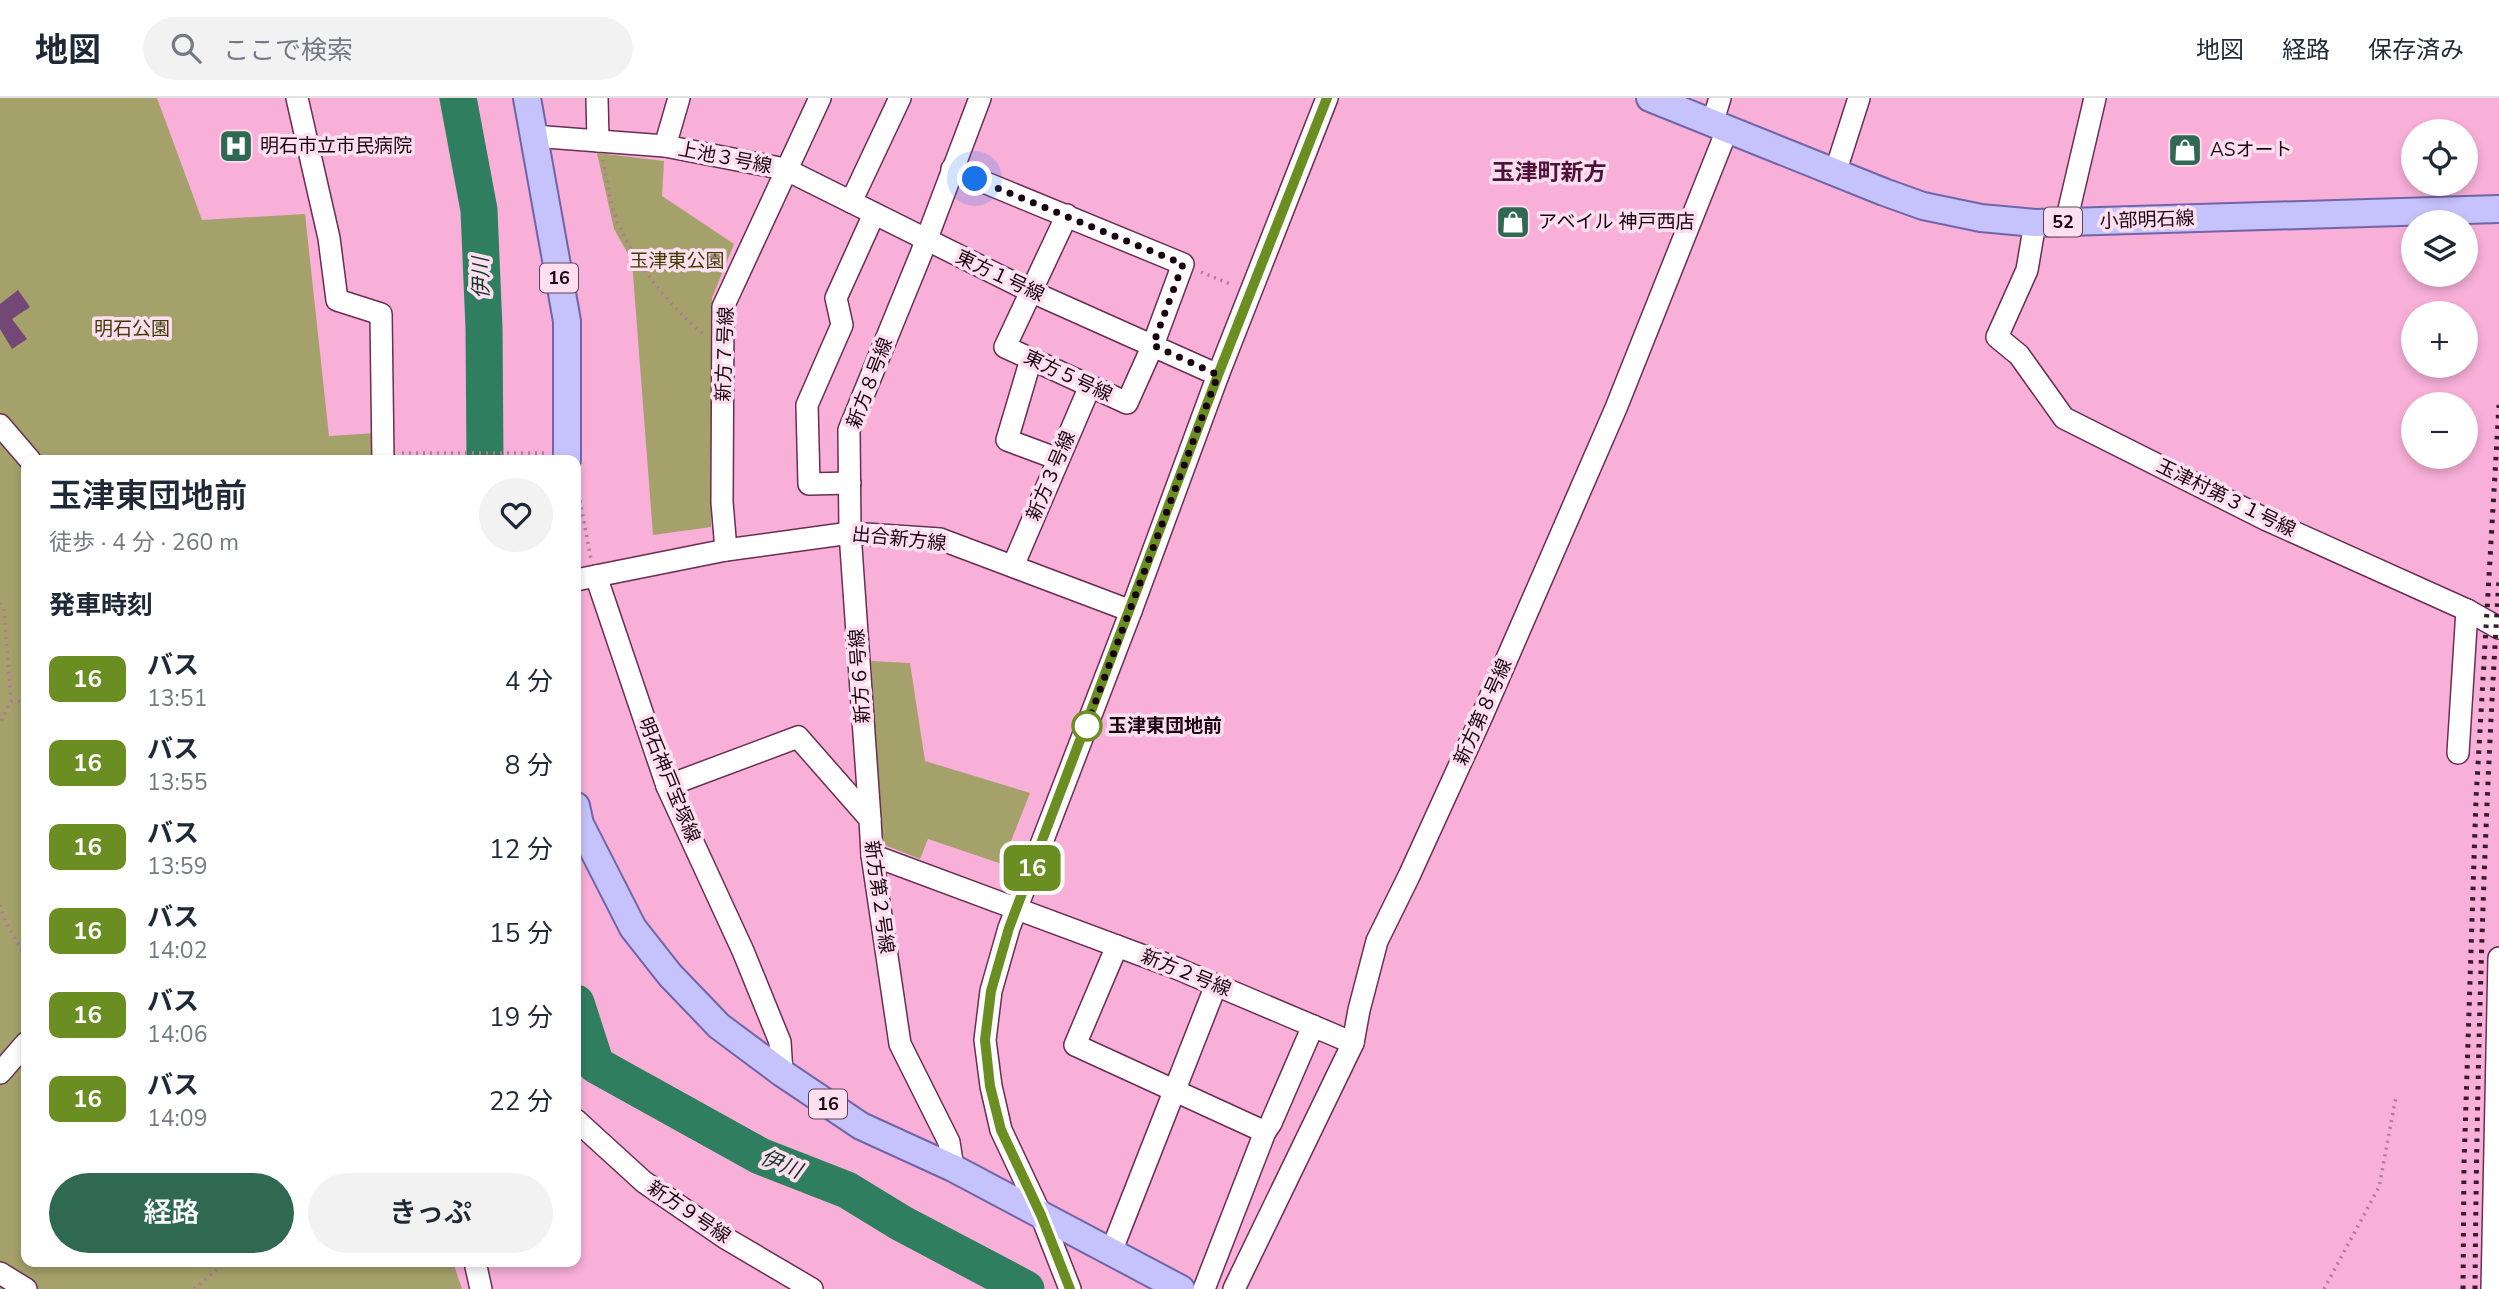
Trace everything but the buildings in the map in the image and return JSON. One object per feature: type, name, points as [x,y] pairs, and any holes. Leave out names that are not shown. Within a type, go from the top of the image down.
[{"type":"main road","name":"16","points":[[527,98],[567,321],[567,455]]},
{"type":"main road","name":"小部明石線","points":[[1650,98],[1923,206],[1981,218],[2035,223],[2499,209]]},
{"type":"main road","name":"16","points":[[581,826],[634,928],[670,975],[719,1026],[782,1073],[861,1126],[953,1168],[1181,1289]]},
{"type":"street","points":[[297,98],[329,238],[337,300],[381,314],[383,455]]},
{"type":"street","points":[[597,98],[598,141]]},
{"type":"street","points":[[665,146],[679,98]]},
{"type":"street","name":"新方７号線","points":[[726,550],[722,502],[723,307],[820,98]]},
{"type":"street","points":[[851,202],[900,98]]},
{"type":"street","name":"新方８号線","points":[[850,533],[849,430],[980,98]]},
{"type":"street","points":[[1070,1289],[1041,1215],[1001,1130],[990,1086],[985,1040],[991,991],[1016,909],[1131,611],[1218,375],[1327,98]]},
{"type":"street","name":"新方第８号線","points":[[1239,1288],[1353,1043],[1377,941],[1482,716],[1616,408],[1720,127],[1720,98]]},
{"type":"street","points":[[1835,173],[1859,98]]},
{"type":"street","points":[[2066,222],[2095,98]]},
{"type":"street","name":"上池３号線","points":[[533,136],[665,146],[785,169]]},
{"type":"street","name":"東方１号線","points":[[785,169],[1030,291],[1218,375]]},
{"type":"street","points":[[952,169],[1183,264]]},
{"type":"street","points":[[850,483],[809,484],[807,405],[842,325],[835,298],[874,214]]},
{"type":"street","name":"東方５号線","points":[[1067,215],[1005,347],[1127,403],[1153,345],[1183,264]]},
{"type":"street","name":"玉津村第３１号線","points":[[2035,223],[2027,270],[1997,337],[2020,355],[2064,418],[2267,520],[2467,610]]},
{"type":"street","points":[[1031,359],[1007,440],[1058,459]]},
{"type":"street","name":"新方３号線","points":[[1013,566],[1090,386]]},
{"type":"street","points":[[0,425],[26,455]]},
{"type":"street","name":"出合新方線","points":[[586,578],[726,550],[850,533],[940,540],[1131,611]]},
{"type":"street","name":"新方６号線","points":[[850,533],[870,819]]},
{"type":"street","name":"明石神戸宝塚線","points":[[586,578],[667,786],[743,951],[780,1042],[782,1073]]},
{"type":"street","points":[[2458,753],[2467,610],[2499,628]]},
{"type":"street","name":"新方第２号線","points":[[667,786],[797,737],[870,819],[872,855],[900,1044],[949,1142],[953,1168]]},
{"type":"street","name":"新方２号線","points":[[872,855],[1117,946],[1353,1043]]},
{"type":"street","points":[[1117,946],[1075,1045],[1265,1132]]},
{"type":"street","points":[[2492,1289],[2499,958]]},
{"type":"street","points":[[1111,1252],[1216,985]]},
{"type":"street","points":[[1204,1289],[1265,1132],[1313,1026]]},
{"type":"street","points":[[0,1073],[21,1049]]},
{"type":"street","name":"新方９号線","points":[[581,1125],[644,1182],[727,1239],[805,1287]]},
{"type":"street","points":[[476,1267],[481,1289]]},
{"type":"street","points":[[0,1273],[26,1289]]},
{"type":"path","points":[[598,141],[617,221],[639,262],[678,312],[723,351]]},
{"type":"path","points":[[1183,264],[1251,292]]},
{"type":"path","points":[[581,528],[586,578]]},
{"type":"path","points":[[0,603],[4,610],[12,701],[0,723]]},
{"type":"path","points":[[12,701],[21,702]]},
{"type":"path","points":[[0,905],[6,923],[21,948]]},
{"type":"path","points":[[2324,1289],[2379,1187],[2396,1097]]},
{"type":"path","points":[[194,1289],[220,1267]]},
{"type":"green space","name":"明石公園","points":[[0,98],[157,98],[202,220],[305,214],[329,436],[377,433],[376,455],[21,455],[21,1267],[455,1267],[462,1289],[0,1289]]},
{"type":"green space","name":"玉津東公園","points":[[597,153],[664,161],[662,196],[734,244],[712,298],[711,527],[653,535],[632,261],[614,229]]},
{"type":"green space","points":[[871,661],[910,663],[925,761],[1030,793],[1002,864],[928,839],[920,859],[882,844]]},
{"type":"waterway","name":"伊川","points":[[458,98],[479,210],[484,328],[485,455]]},
{"type":"waterway","name":"伊川","points":[[581,1018],[596,1065],[760,1156],[847,1190],[901,1223],[1026,1289]]},
{"type":"railway","points":[[2463,1289],[2464,1164],[2476,799],[2499,405]]},
{"type":"railway","points":[[2475,1289],[2482,934],[2499,579]]},
{"type":"bus line","name":"16","points":[[1070,1289],[1041,1215],[1001,1130],[990,1086],[985,1040],[991,991],[1009,928],[1218,375],[1327,98]]},
{"type":"place","name":"明石市立市民病院","points":[[236,146]]},
{"type":"place","name":"ASオート","points":[[2185,150]]},
{"type":"place","name":"アベイル 神戸西店","points":[[1513,222]]},
{"type":"place","name":"玉津東団地前","points":[[1087,726]]},
{"type":"district","name":"玉津町新方","points":[[1549,172]]},
{"type":"route","points":[[975,179],[1183,264],[1153,345],[1218,375],[1083,735],[1087,726]]}]
